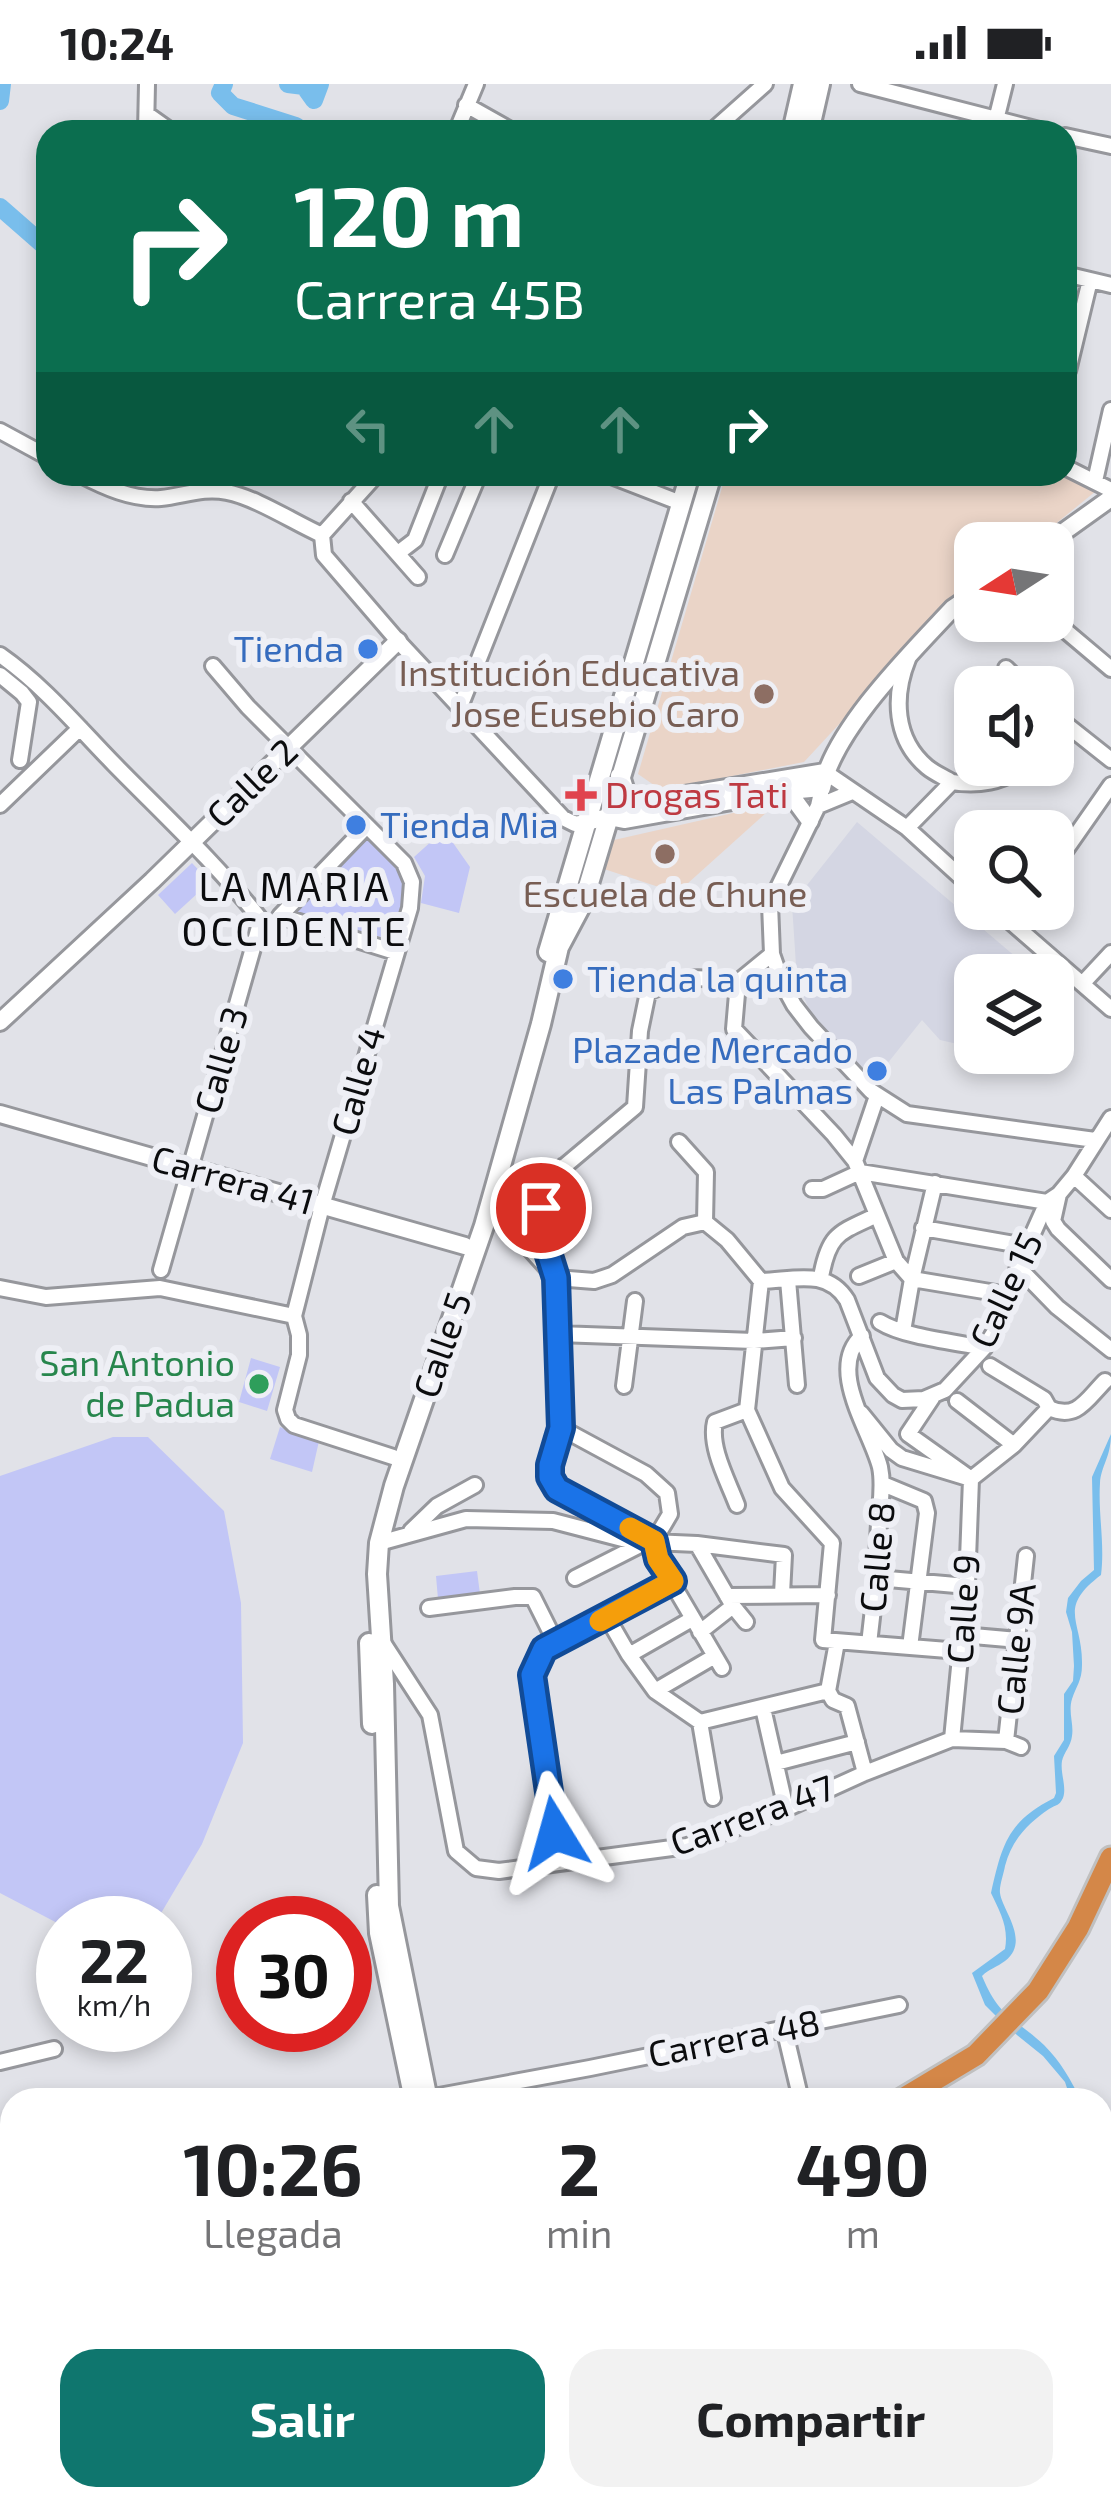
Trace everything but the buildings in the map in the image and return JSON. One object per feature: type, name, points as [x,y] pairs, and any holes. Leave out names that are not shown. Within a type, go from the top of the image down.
[{"type":"highway","points":[[930,2088],[976,2054],[1038,1991],[1078,1928],[1111,1858]]},
{"type":"main road","points":[[795,120],[803,84]]},
{"type":"main road","points":[[812,120],[820,84]]},
{"type":"main road","name":"Calle 5","points":[[421,2088],[389,1906],[379,1543],[489,1206],[559,947],[584,900],[609,817],[620,776],[621,743],[687,486]]},
{"type":"main road","name":"Calle 5","points":[[420,2088],[379,1933],[368,1573],[372,1527],[465,1246],[586,822],[621,743],[708,486]]},
{"type":"main road","points":[[620,776],[625,792],[639,802]]},
{"type":"street","points":[[460,120],[476,84]]},
{"type":"street","points":[[724,120],[764,84]]},
{"type":"street","points":[[860,84],[976,120]]},
{"type":"street","points":[[996,120],[1005,84]]},
{"type":"street","points":[[146,86],[147,120]]},
{"type":"street","points":[[466,105],[493,120]]},
{"type":"street","points":[[1077,139],[1111,146]]},
{"type":"street","points":[[1077,277],[1111,285]]},
{"type":"street","points":[[1077,334],[1090,280]]},
{"type":"street","points":[[1095,481],[1111,410]]},
{"type":"street","points":[[0,431],[36,451]]},
{"type":"street","points":[[1074,523],[1111,494],[1077,472]]},
{"type":"street","points":[[107,486],[133,497],[161,498],[222,490],[322,535]]},
{"type":"street","points":[[365,486],[322,535],[324,555],[563,818],[575,824],[609,817],[624,820],[791,783],[824,782],[852,792]]},
{"type":"street","points":[[398,553],[415,540],[437,486]]},
{"type":"street","points":[[446,555],[474,486]]},
{"type":"street","points":[[460,707],[547,486]]},
{"type":"street","points":[[637,486],[682,503]]},
{"type":"street","points":[[351,501],[418,577]]},
{"type":"street","points":[[954,607],[910,654],[824,782],[770,904],[772,954],[794,1005],[877,1096],[907,1114],[1096,1140]]},
{"type":"street","points":[[1074,638],[1111,669]]},
{"type":"street","name":"Calle 2","points":[[0,1022],[398,641]]},
{"type":"street","points":[[907,828],[952,782],[926,766],[907,742],[897,714],[898,683],[910,654]]},
{"type":"street","points":[[0,655],[80,728],[190,843]]},
{"type":"street","points":[[213,666],[368,826],[280,916],[395,952]]},
{"type":"street","points":[[0,675],[28,702],[20,760]]},
{"type":"street","points":[[2,802],[80,728]]},
{"type":"street","points":[[1074,732],[1111,760]]},
{"type":"street","points":[[791,783],[824,782]]},
{"type":"street","points":[[609,817],[623,805],[639,802],[824,782],[852,792],[907,828],[954,871]]},
{"type":"street","points":[[1074,838],[1111,785]]},
{"type":"street","name":"Calle 4","points":[[368,826],[404,862],[412,882],[410,908],[294,1316],[299,1355],[285,1410],[294,1425],[394,1457]]},
{"type":"street","name":"Calle 3","points":[[161,1270],[261,920],[232,883],[190,843]]},
{"type":"street","points":[[1024,930],[1111,1009]]},
{"type":"street","points":[[1084,982],[1111,953]]},
{"type":"street","points":[[772,954],[738,982],[734,1030],[858,1166],[896,1261],[912,1279],[1008,1295]]},
{"type":"street","points":[[510,1212],[635,1107],[647,992],[675,979],[738,982]]},
{"type":"street","points":[[858,1166],[863,1130],[877,1096]]},
{"type":"street","name":"Carrera 41","points":[[0,1114],[465,1246]]},
{"type":"street","name":"Calle 15","points":[[862,1336],[877,1378],[902,1400],[933,1396],[955,1382],[1000,1323],[1026,1246],[1053,1198],[1110,1123]]},
{"type":"street","points":[[834,1136],[863,1130]]},
{"type":"street","points":[[679,1142],[706,1172],[705,1222]]},
{"type":"street","points":[[564,1166],[541,1208],[556,1278],[558,1334],[561,1428],[550,1477],[557,1489],[651,1541],[718,1662],[655,1691]]},
{"type":"street","points":[[812,1189],[823,1189],[858,1166],[934,1183],[1053,1198],[1058,1229],[1111,1280]]},
{"type":"street","points":[[1074,1176],[1111,1210]]},
{"type":"street","points":[[903,1330],[934,1183]]},
{"type":"street","points":[[489,1206],[510,1212],[530,1249],[556,1278],[593,1281],[612,1275],[683,1227],[705,1222]]},
{"type":"street","points":[[820,1276],[826,1249],[842,1232],[877,1215]]},
{"type":"street","points":[[705,1222],[727,1240],[761,1282],[747,1410],[782,1489],[832,1543],[828,1690],[833,1700],[847,1706],[865,1773]]},
{"type":"street","points":[[923,1228],[1026,1246]]},
{"type":"street","points":[[859,1276],[896,1261]]},
{"type":"street","points":[[1018,1267],[1057,1307],[1111,1350]]},
{"type":"street","points":[[761,1282],[820,1276],[841,1290],[862,1336]]},
{"type":"street","points":[[788,1280],[797,1385]]},
{"type":"street","points":[[0,1288],[46,1297],[160,1288],[294,1316]]},
{"type":"street","points":[[624,1386],[635,1301]]},
{"type":"street","points":[[907,1306],[880,1322],[985,1348]]},
{"type":"street","points":[[558,1334],[754,1341],[794,1338]]},
{"type":"street","name":"Calle 8","points":[[862,1336],[850,1353],[848,1375],[883,1484],[868,1644]]},
{"type":"street","points":[[990,1366],[1063,1413],[1075,1411],[1105,1381]]},
{"type":"street","name":"Calle 15","points":[[933,1396],[910,1437],[971,1479]]},
{"type":"street","points":[[957,1401],[1014,1444]]},
{"type":"street","points":[[857,1408],[902,1458],[971,1479],[1049,1408]]},
{"type":"street","points":[[737,1505],[713,1434],[715,1422],[747,1410]]},
{"type":"street","points":[[561,1428],[646,1474],[667,1493],[670,1514],[651,1541],[575,1578]]},
{"type":"street","name":"Calle 9","points":[[952,1739],[967,1586],[971,1479]]},
{"type":"street","points":[[883,1484],[924,1501],[926,1513],[910,1647]]},
{"type":"street","points":[[408,1535],[436,1506],[475,1485]]},
{"type":"street","points":[[379,1543],[466,1519],[554,1521],[630,1541],[784,1556],[782,1594]]},
{"type":"street","points":[[697,1544],[746,1622]]},
{"type":"street","name":"Calle 9A","points":[[1014,1744],[1026,1556]]},
{"type":"street","points":[[877,1578],[967,1586]]},
{"type":"street","points":[[559,1862],[532,1675],[549,1645],[673,1581]]},
{"type":"street","points":[[629,1655],[696,1625],[730,1601],[782,1594],[828,1595]]},
{"type":"street","points":[[429,1607],[533,1597],[549,1645]]},
{"type":"street","points":[[607,1617],[655,1691],[700,1722],[713,1798]]},
{"type":"street","name":"Carrera 47","points":[[380,1640],[430,1715],[456,1851],[476,1868],[499,1871],[687,1846],[952,1739],[1014,1744]]},
{"type":"street","points":[[830,1641],[910,1647],[1019,1640]]},
{"type":"street","points":[[700,1722],[828,1690]]},
{"type":"street","points":[[763,1708],[786,1809]]},
{"type":"street","points":[[776,1763],[857,1742]]},
{"type":"street","name":"Carrera 48","points":[[479,2088],[899,2005]]},
{"type":"street","points":[[784,2028],[798,2088]]},
{"type":"street","points":[[0,2062],[45,2052]]},
{"type":"shaded area","name":"Institución Educativa Jose Eusebio Caro","points":[[1077,482],[1096,491],[1058,522],[954,522],[954,606],[804,762],[661,790],[638,774],[722,486],[1077,486]]},
{"type":"shaded area","name":"Escuela de Chune","points":[[777,803],[677,893],[604,869],[614,840]]},
{"type":"shaded area","points":[[857,822],[954,904],[954,930],[984,930],[1012,954],[954,954],[954,1043],[940,1040],[922,1020],[875,1079],[815,1023],[797,981],[792,904]]},
{"type":"shaded area","points":[[444,830],[470,867],[459,913],[421,903],[425,876],[414,857]]},
{"type":"shaded area","points":[[367,836],[395,862],[408,883],[391,940],[296,912]]},
{"type":"shaded area","points":[[192,863],[210,882],[175,914],[158,895]]},
{"type":"shaded area","name":"San Antonio de Padua","points":[[251,1358],[280,1367],[267,1411],[239,1402]]},
{"type":"shaded area","points":[[280,1427],[319,1441],[312,1472],[270,1459]]},
{"type":"shaded area","points":[[1111,1434],[1100,1483],[1101,1575],[1075,1607],[1082,1671],[1071,1704],[1071,1740],[1062,1761],[1064,1794],[1059,1804],[1027,1827],[1012,1848],[1000,1890],[1015,1944],[1005,1961],[982,1976],[1002,2009],[1060,2064],[1074,2088],[1067,2088],[1043,2056],[985,2005],[972,1973],[1005,1949],[1005,1927],[991,1893],[1003,1848],[1016,1826],[1056,1793],[1054,1756],[1064,1740],[1064,1694],[1073,1681],[1074,1666],[1068,1598],[1094,1570],[1092,1477]]},
{"type":"shaded area","points":[[113,1437],[148,1437],[224,1511],[241,1603],[243,1743],[202,1844],[171,1896],[36,1896],[36,1912],[0,1893],[0,1476]]},
{"type":"shaded area","points":[[477,1571],[480,1594],[438,1599],[436,1576]]},
{"type":"waterway","points":[[0,101],[2,84]]},
{"type":"waterway","points":[[224,84],[220,93],[233,106],[277,120]]},
{"type":"waterway","points":[[288,84],[304,86],[314,100],[320,84]]},
{"type":"waterway","points":[[0,207],[36,238]]},
{"type":"slow traffic","points":[[600,1621],[673,1581],[658,1559],[654,1541],[630,1528]]},
{"type":"place","name":"Tienda","points":[[368,649]]},
{"type":"place","name":"Institución Educativa Jose Eusebio Caro","points":[[764,694]]},
{"type":"place","name":"Drogas Tati","points":[[581,795]]},
{"type":"place","name":"Tienda Mia","points":[[356,825]]},
{"type":"place","name":"Escuela de Chune","points":[[665,854]]},
{"type":"place","name":"Tienda la quinta","points":[[563,979]]},
{"type":"place","name":"Plazade Mercado Las Palmas","points":[[877,1071]]},
{"type":"place","name":"San Antonio de Padua","points":[[259,1384]]},
{"type":"district","name":"LA MARIA OCCIDENTE","points":[[295,910]]},
{"type":"route","points":[[541,1208],[556,1278],[558,1334],[561,1428],[550,1477],[557,1489],[654,1541],[658,1559],[673,1581],[544,1649],[532,1675],[555,1833]]}]
